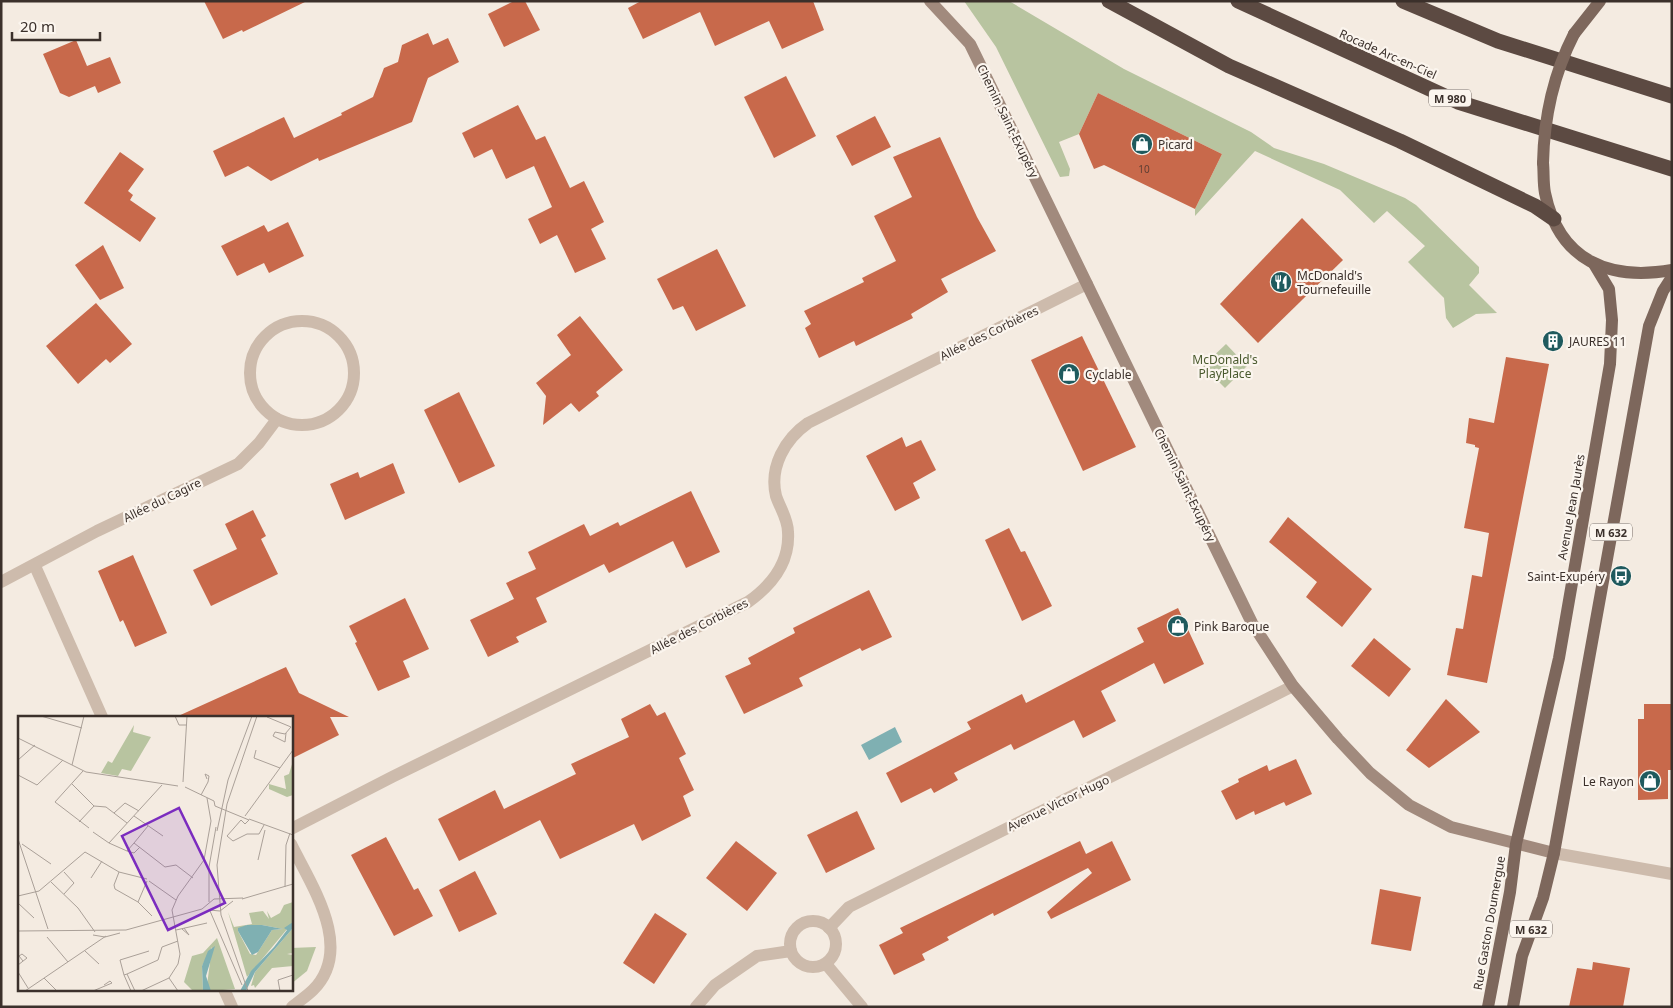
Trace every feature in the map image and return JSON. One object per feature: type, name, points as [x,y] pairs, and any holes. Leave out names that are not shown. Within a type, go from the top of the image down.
[{"type":"highway","points":[[1109,1],[1230,66],[1400,141],[1536,206],[1554,219]]},
{"type":"highway","name":"Rocade Arc-en-Ciel","points":[[1238,1],[1458,102],[1672,169]]},
{"type":"highway","points":[[1403,1],[1498,41],[1672,96]]},
{"type":"main road","points":[[1600,1],[1574,34],[1559,67],[1552,91],[1544,129],[1543,162],[1545,193],[1554,219],[1564,238],[1575,251],[1594,264],[1617,272],[1636,275],[1672,270]]},
{"type":"main road","name":"Avenue Jean Jaurès","points":[[1516,844],[1559,658],[1610,364],[1612,320],[1609,289],[1594,264]]},
{"type":"main road","name":"M 632","points":[[1513,1007],[1522,956],[1543,898],[1554,853],[1649,326],[1663,291],[1672,277]]},
{"type":"main road","name":"Rue Gaston Doumergue","points":[[1488,1007],[1510,892],[1516,844]]},
{"type":"street","name":"Chemin Saint-Exupéry","points":[[930,1],[970,44],[1252,623],[1292,686],[1370,772],[1409,805],[1451,828],[1554,853]]},
{"type":"street","name":"Allée des Corbières","points":[[292,829],[392,777],[748,602],[764,591],[775,578],[784,562],[788,547],[788,531],[776,497],[774,481],[776,466],[784,448],[794,433],[808,423],[1087,284]]},
{"type":"street","points":[[300,321],[314,322],[328,328],[340,336],[349,349],[353,363],[354,377],[347,399],[333,416],[320,422],[305,425],[290,424],[277,419],[265,410],[256,398],[251,384],[250,369],[253,354],[261,341],[272,331],[285,324],[300,321]]},
{"type":"street","name":"Allée du Cagire","points":[[1,582],[97,531],[238,464],[260,443],[277,419]]},
{"type":"street","points":[[34,566],[102,716]]},
{"type":"street","name":"Avenue Victor Hugo","points":[[829,928],[849,907],[1292,686]]},
{"type":"street","points":[[292,846],[320,905],[331,939],[329,960],[320,980],[314,989],[292,1007]]},
{"type":"street","points":[[1554,853],[1672,874]]},
{"type":"street","points":[[815,921],[829,928],[835,937],[836,945],[832,958],[826,964],[810,968],[800,964],[791,951],[790,940],[797,927],[807,922],[815,921]]},
{"type":"street","points":[[696,1007],[715,985],[757,956],[791,951]]},
{"type":"street","points":[[826,964],[862,1007]]},
{"type":"street","points":[[224,990],[232,1007]]},
{"type":"green space","points":[[964,1],[1009,1],[1124,69],[1251,132],[1274,148],[1324,164],[1405,198],[1416,205],[1479,267],[1479,273],[1469,285],[1497,313],[1476,314],[1453,328],[1446,318],[1444,298],[1408,262],[1425,246],[1387,211],[1374,223],[1340,190],[1255,151],[1195,216],[1195,209],[1222,154],[1098,93],[1079,134],[1059,142],[1070,169],[1069,176],[1060,177],[996,47]]},
{"type":"green space","name":"McDonald's PlayPlace","points":[[1226,344],[1247,366],[1225,388],[1203,366]]},
{"type":"green space","points":[[316,947],[307,971],[292,983],[292,948]]},
{"type":"water","points":[[895,727],[902,742],[869,760],[861,745]]},
{"type":"building","points":[[204,1],[307,1],[243,32],[242,30],[223,39]]},
{"type":"building","points":[[514,1],[525,1],[540,30],[504,47],[488,14]]},
{"type":"building","points":[[641,1],[813,1],[824,30],[782,49],[769,21],[715,46],[700,12],[643,39],[628,8]]},
{"type":"building","points":[[428,33],[433,45],[448,38],[459,62],[428,78],[412,122],[319,161],[318,158],[271,181],[248,166],[225,177],[213,151],[284,117],[294,138],[342,115],[341,113],[373,97],[384,68],[398,62],[402,45]]},
{"type":"building","points":[[76,40],[87,66],[110,57],[121,83],[98,93],[95,86],[69,97],[60,93],[43,54]]},
{"type":"building","points":[[786,76],[816,136],[774,158],[744,97]]},
{"type":"building","name":"Picard","points":[[1098,93],[1222,154],[1195,209],[1104,165],[1094,169],[1079,134]]},
{"type":"building","points":[[518,105],[536,140],[545,136],[570,188],[584,181],[604,222],[591,229],[606,259],[575,273],[557,235],[540,244],[528,219],[552,207],[534,166],[506,179],[492,149],[474,158],[462,133]]},
{"type":"building","points":[[875,116],[891,147],[852,166],[836,136]]},
{"type":"building","points":[[940,137],[977,217],[996,251],[941,279],[948,292],[911,314],[913,318],[856,346],[854,341],[819,358],[805,328],[811,324],[804,311],[864,282],[862,278],[896,261],[874,216],[912,197],[893,157]]},
{"type":"building","points":[[120,152],[144,169],[128,191],[133,195],[130,200],[156,218],[140,242],[84,203]]},
{"type":"building","name":"McDonald's Tournefeuille","points":[[1302,218],[1343,260],[1258,343],[1220,304]]},
{"type":"building","points":[[288,222],[304,256],[269,273],[264,263],[237,276],[221,246],[264,225],[268,232]]},
{"type":"building","points":[[103,245],[124,288],[100,300],[75,265]]},
{"type":"building","points":[[717,249],[746,306],[696,331],[683,306],[673,310],[657,279]]},
{"type":"building","points":[[96,303],[132,344],[110,363],[106,359],[78,384],[46,346]]},
{"type":"building","points":[[580,316],[623,370],[596,392],[599,396],[579,412],[571,403],[543,425],[546,396],[536,383],[571,355],[557,335]]},
{"type":"building","points":[[1082,336],[1136,447],[1083,471],[1031,360]]},
{"type":"building","points":[[1506,357],[1549,364],[1487,683],[1447,675],[1456,628],[1463,629],[1472,575],[1482,577],[1489,533],[1464,528],[1479,448],[1466,443],[1469,418],[1494,423]]},
{"type":"building","points":[[459,392],[495,466],[459,483],[424,410]]},
{"type":"building","points":[[902,437],[906,447],[921,440],[936,470],[913,483],[920,498],[895,511],[866,456]]},
{"type":"building","points":[[393,463],[405,493],[345,520],[330,484],[358,472],[360,478]]},
{"type":"building","points":[[691,491],[720,552],[686,568],[673,541],[609,573],[604,564],[536,598],[547,622],[516,637],[519,642],[488,657],[470,620],[514,599],[506,583],[536,569],[528,552],[584,524],[590,536],[618,522],[620,526]]},
{"type":"building","points":[[253,510],[266,536],[261,539],[278,574],[211,606],[193,570],[237,549],[225,524]]},
{"type":"building","points":[[1288,517],[1372,589],[1342,627],[1306,597],[1317,582],[1269,542]]},
{"type":"building","points":[[1009,528],[1021,552],[1025,551],[1052,606],[1022,621],[985,540]]},
{"type":"building","points":[[133,555],[167,633],[135,647],[123,620],[120,622],[98,571]]},
{"type":"building","points":[[869,590],[892,637],[862,651],[860,648],[799,678],[803,686],[744,714],[725,676],[751,664],[748,658],[795,633],[793,628]]},
{"type":"building","points":[[405,598],[429,649],[403,661],[410,677],[378,691],[349,626]]},
{"type":"building","points":[[1178,608],[1204,664],[1164,684],[1154,663],[1101,691],[1116,721],[1083,738],[1074,720],[1014,750],[1011,744],[954,773],[958,780],[934,793],[931,788],[901,803],[886,773],[971,729],[967,722],[1022,694],[1026,703],[1144,642],[1137,628]]},
{"type":"building","points":[[1374,638],[1411,669],[1389,697],[1351,666]]},
{"type":"building","points":[[286,667],[299,693],[349,717],[330,717],[339,735],[292,758],[292,716],[178,716]]},
{"type":"building","points":[[1446,699],[1480,732],[1429,768],[1406,750]]},
{"type":"building","points":[[650,704],[657,716],[665,712],[686,754],[679,758],[694,790],[683,796],[691,816],[642,841],[634,824],[560,859],[540,820],[459,861],[438,819],[495,790],[504,809],[576,774],[571,764],[629,737],[621,719]]},
{"type":"building","points":[[1644,704],[1672,704],[1672,770],[1668,770],[1668,799],[1638,800],[1638,719],[1644,719]]},
{"type":"building","points":[[1296,759],[1312,794],[1286,806],[1284,802],[1255,815],[1254,811],[1236,820],[1221,791],[1239,782],[1238,779],[1267,765],[1269,771]]},
{"type":"building","points":[[857,811],[875,849],[826,873],[807,835]]},
{"type":"building","points":[[386,837],[414,890],[418,888],[433,916],[394,936],[351,855]]},
{"type":"building","points":[[736,841],[777,873],[747,911],[706,878]]},
{"type":"building","points":[[1080,841],[1086,854],[1112,841],[1131,880],[1051,919],[1047,912],[1092,873],[1088,868],[994,916],[993,913],[947,937],[949,940],[922,954],[925,960],[894,975],[879,945],[903,933],[900,928]]},
{"type":"building","points":[[475,871],[497,914],[459,932],[439,890]]},
{"type":"building","points":[[1380,889],[1421,897],[1411,951],[1371,944]]},
{"type":"building","points":[[655,913],[687,934],[654,984],[623,963]]},
{"type":"building","points":[[1593,962],[1630,968],[1623,1007],[1569,1007],[1577,968],[1592,970]]},
{"type":"place","name":"Picard","points":[[1142,144]]},
{"type":"place","name":"McDonald's Tournefeuille","points":[[1281,282]]},
{"type":"place","name":"JAURES 11","points":[[1553,341]]},
{"type":"place","name":"Cyclable","points":[[1069,374]]},
{"type":"place","name":"Saint-Exupéry","points":[[1621,576]]},
{"type":"place","name":"Pink Baroque","points":[[1178,626]]},
{"type":"place","name":"Le Rayon","points":[[1650,781]]}]
